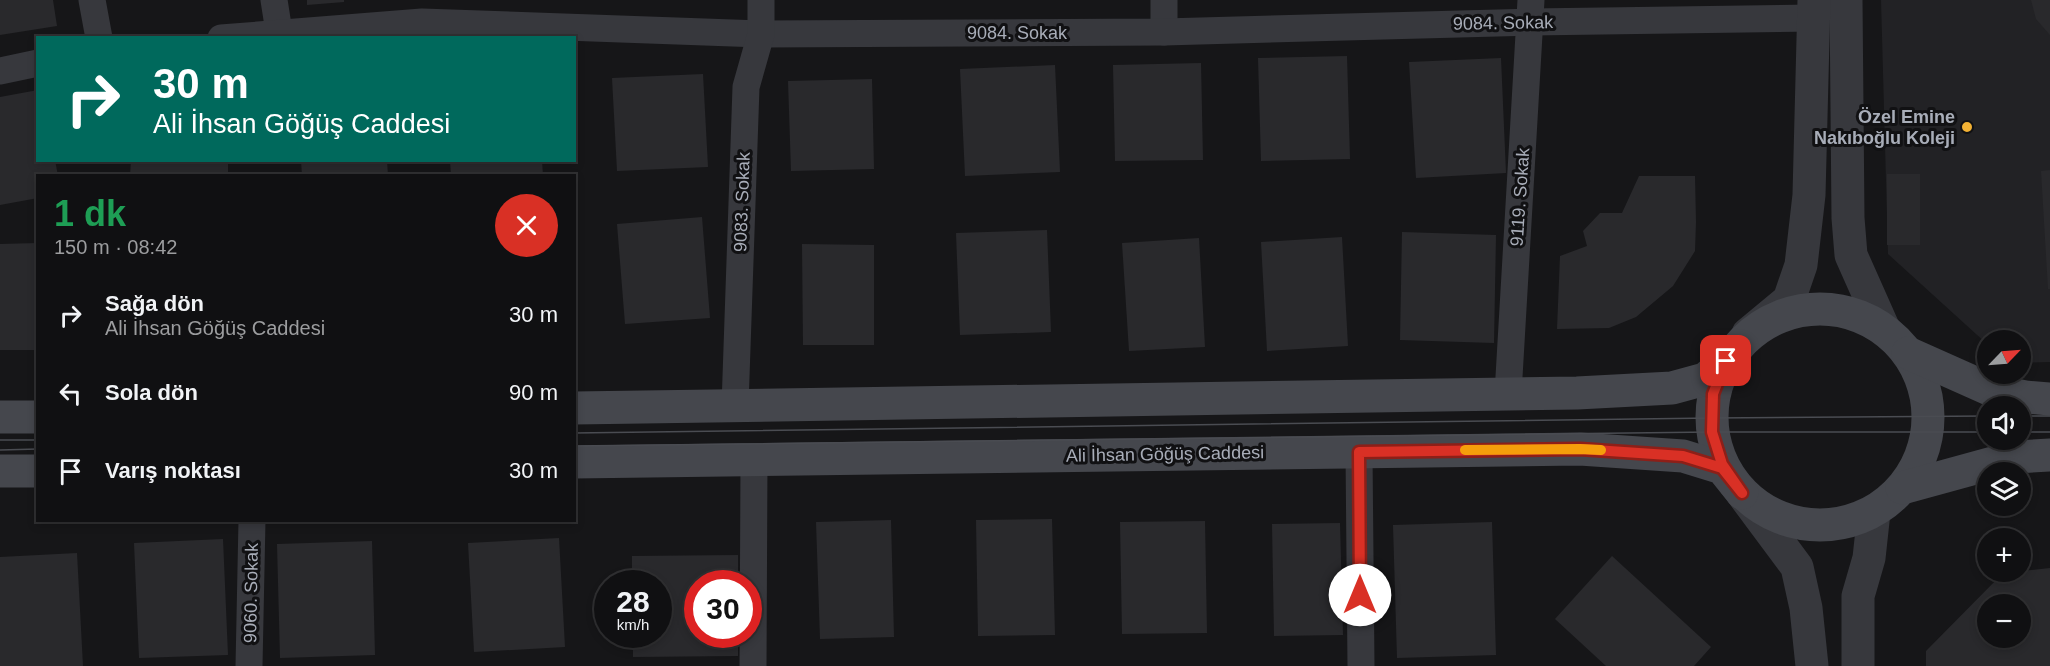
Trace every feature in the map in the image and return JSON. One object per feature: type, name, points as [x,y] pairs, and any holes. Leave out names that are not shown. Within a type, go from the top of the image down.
[{"type":"main road","points":[[576,408],[1577,393],[1672,388],[1705,379],[1726,361],[1748,334],[1778,315],[1813,307],[1849,312],[1882,327],[1908,353],[1924,386],[1928,416],[1921,458],[1902,489],[1874,512],[1840,524],[1804,525],[1770,514],[1742,493],[1722,464],[1712,432],[1713,394],[1726,361]]},
{"type":"main road","points":[[1908,353],[1991,390],[2050,399]]},
{"type":"main road","points":[[0,417],[36,417]]},
{"type":"main road","name":"Ali İhsan Göğüş Caddesi","points":[[576,462],[1580,449],[1683,456],[1722,468],[1742,493]]},
{"type":"main road","points":[[1902,489],[2015,457],[2050,455]]},
{"type":"main road","points":[[0,471],[36,471]]},
{"type":"street","points":[[92,0],[99,36]]},
{"type":"street","points":[[274,0],[279,32]]},
{"type":"street","name":"9083. Sokak","points":[[735,406],[746,87],[760,34],[760,0]]},
{"type":"street","points":[[1164,0],[1164,32]]},
{"type":"street","points":[[1846,0],[1848,218],[1851,255],[1882,327]]},
{"type":"street","points":[[1748,334],[1789,300],[1801,265],[1809,195],[1814,9]]},
{"type":"street","name":"9084. Sokak","points":[[240,36],[422,22],[760,34],[1164,32],[1531,11],[1814,9]]},
{"type":"street","name":"9119. Sokak","points":[[1508,394],[1531,11]]},
{"type":"street","points":[[0,71],[36,63]]},
{"type":"street","points":[[1359,452],[1361,666]]},
{"type":"street","points":[[753,666],[754,460]]},
{"type":"street","points":[[1742,493],[1797,567],[1806,608],[1812,666]]},
{"type":"street","points":[[1858,666],[1858,596],[1869,558],[1874,512]]},
{"type":"street","name":"9060. Sokak","points":[[249,666],[252,522]]},
{"type":"shaded area","name":"Özel Emine Nakıboğlu Koleji","points":[[1881,0],[2050,0],[2050,362],[2031,363],[2031,330],[1977,330],[1977,335],[1888,254]]},
{"type":"building","points":[[0,0],[53,0],[57,26],[0,35]]},
{"type":"building","points":[[307,0],[344,0],[344,2],[307,5]]},
{"type":"building","points":[[2031,0],[2050,0],[2050,35],[2036,19]]},
{"type":"building","points":[[1347,56],[1350,159],[1261,161],[1258,58]]},
{"type":"building","points":[[1501,58],[1506,173],[1416,178],[1409,62]]},
{"type":"building","points":[[1201,63],[1203,160],[1115,161],[1113,65]]},
{"type":"building","points":[[1055,65],[1060,172],[965,176],[960,69]]},
{"type":"building","points":[[703,74],[708,167],[617,171],[612,78]]},
{"type":"building","points":[[872,79],[874,169],[791,171],[788,81]]},
{"type":"building","points":[[36,90],[36,162],[55,162],[58,174],[36,174],[36,198],[0,205],[0,97]]},
{"type":"building","points":[[131,162],[228,162],[228,174],[130,174]]},
{"type":"building","points":[[301,162],[387,162],[388,174],[302,174]]},
{"type":"building","points":[[450,162],[542,162],[543,174],[451,174]]},
{"type":"building","points":[[2050,170],[2050,289],[2048,289],[2041,171]]},
{"type":"building","points":[[1887,174],[1920,174],[1920,245],[1887,245]]},
{"type":"building","points":[[1639,176],[1695,176],[1695,251],[1673,286],[1636,317],[1609,328],[1557,329],[1560,256],[1587,246],[1583,231],[1600,213],[1622,213]]},
{"type":"building","points":[[702,217],[710,318],[625,324],[617,224]]},
{"type":"building","points":[[1047,230],[1051,332],[960,335],[956,233]]},
{"type":"building","points":[[1402,232],[1496,235],[1494,343],[1400,340]]},
{"type":"building","points":[[1342,237],[1348,346],[1267,351],[1261,242]]},
{"type":"building","points":[[1199,238],[1205,347],[1129,351],[1122,243]]},
{"type":"building","points":[[36,243],[36,350],[0,350],[0,244]]},
{"type":"building","points":[[802,244],[874,245],[874,345],[803,345]]},
{"type":"building","points":[[1052,519],[1055,635],[978,636],[976,520]]},
{"type":"building","points":[[891,520],[894,637],[820,639],[816,522]]},
{"type":"building","points":[[1205,521],[1207,633],[1122,634],[1120,522]]},
{"type":"building","points":[[1492,522],[1496,655],[1397,658],[1393,525]]},
{"type":"building","points":[[1340,523],[1343,635],[1274,636],[1272,524]]},
{"type":"building","points":[[559,538],[565,647],[474,652],[468,543]]},
{"type":"building","points":[[223,539],[228,655],[139,658],[134,543]]},
{"type":"building","points":[[372,541],[375,655],[280,658],[277,544]]},
{"type":"building","points":[[77,553],[83,666],[0,666],[0,557]]},
{"type":"building","points":[[738,555],[738,570],[684,570],[684,648],[738,648],[738,656],[633,657],[633,648],[672,648],[672,570],[632,570],[632,556]]},
{"type":"building","points":[[1612,556],[1711,647],[1694,666],[1606,666],[1555,619]]},
{"type":"building","points":[[2050,568],[2050,666],[1926,666],[1926,651],[1977,599],[1977,648],[2031,648],[2031,594],[1982,594],[1994,582],[2031,582],[2031,570]]},
{"type":"tram line","points":[[576,433],[1977,416]]},
{"type":"tram line","points":[[2031,416],[2050,416]]},
{"type":"tram line","points":[[576,446],[1712,432],[1977,432]]},
{"type":"tram line","points":[[2031,432],[2050,432]]},
{"type":"tram line","points":[[0,440],[36,440]]},
{"type":"tram line","points":[[0,450],[36,449]]},
{"type":"slow traffic","points":[[1465,450],[1601,450]]},
{"type":"place","name":"Özel Emine Nakıboğlu Koleji","points":[[1967,127]]},
{"type":"route","points":[[1360,595],[1359,452],[1580,449],[1683,456],[1722,468],[1742,493],[1722,464],[1712,432],[1713,394],[1726,361]]}]
